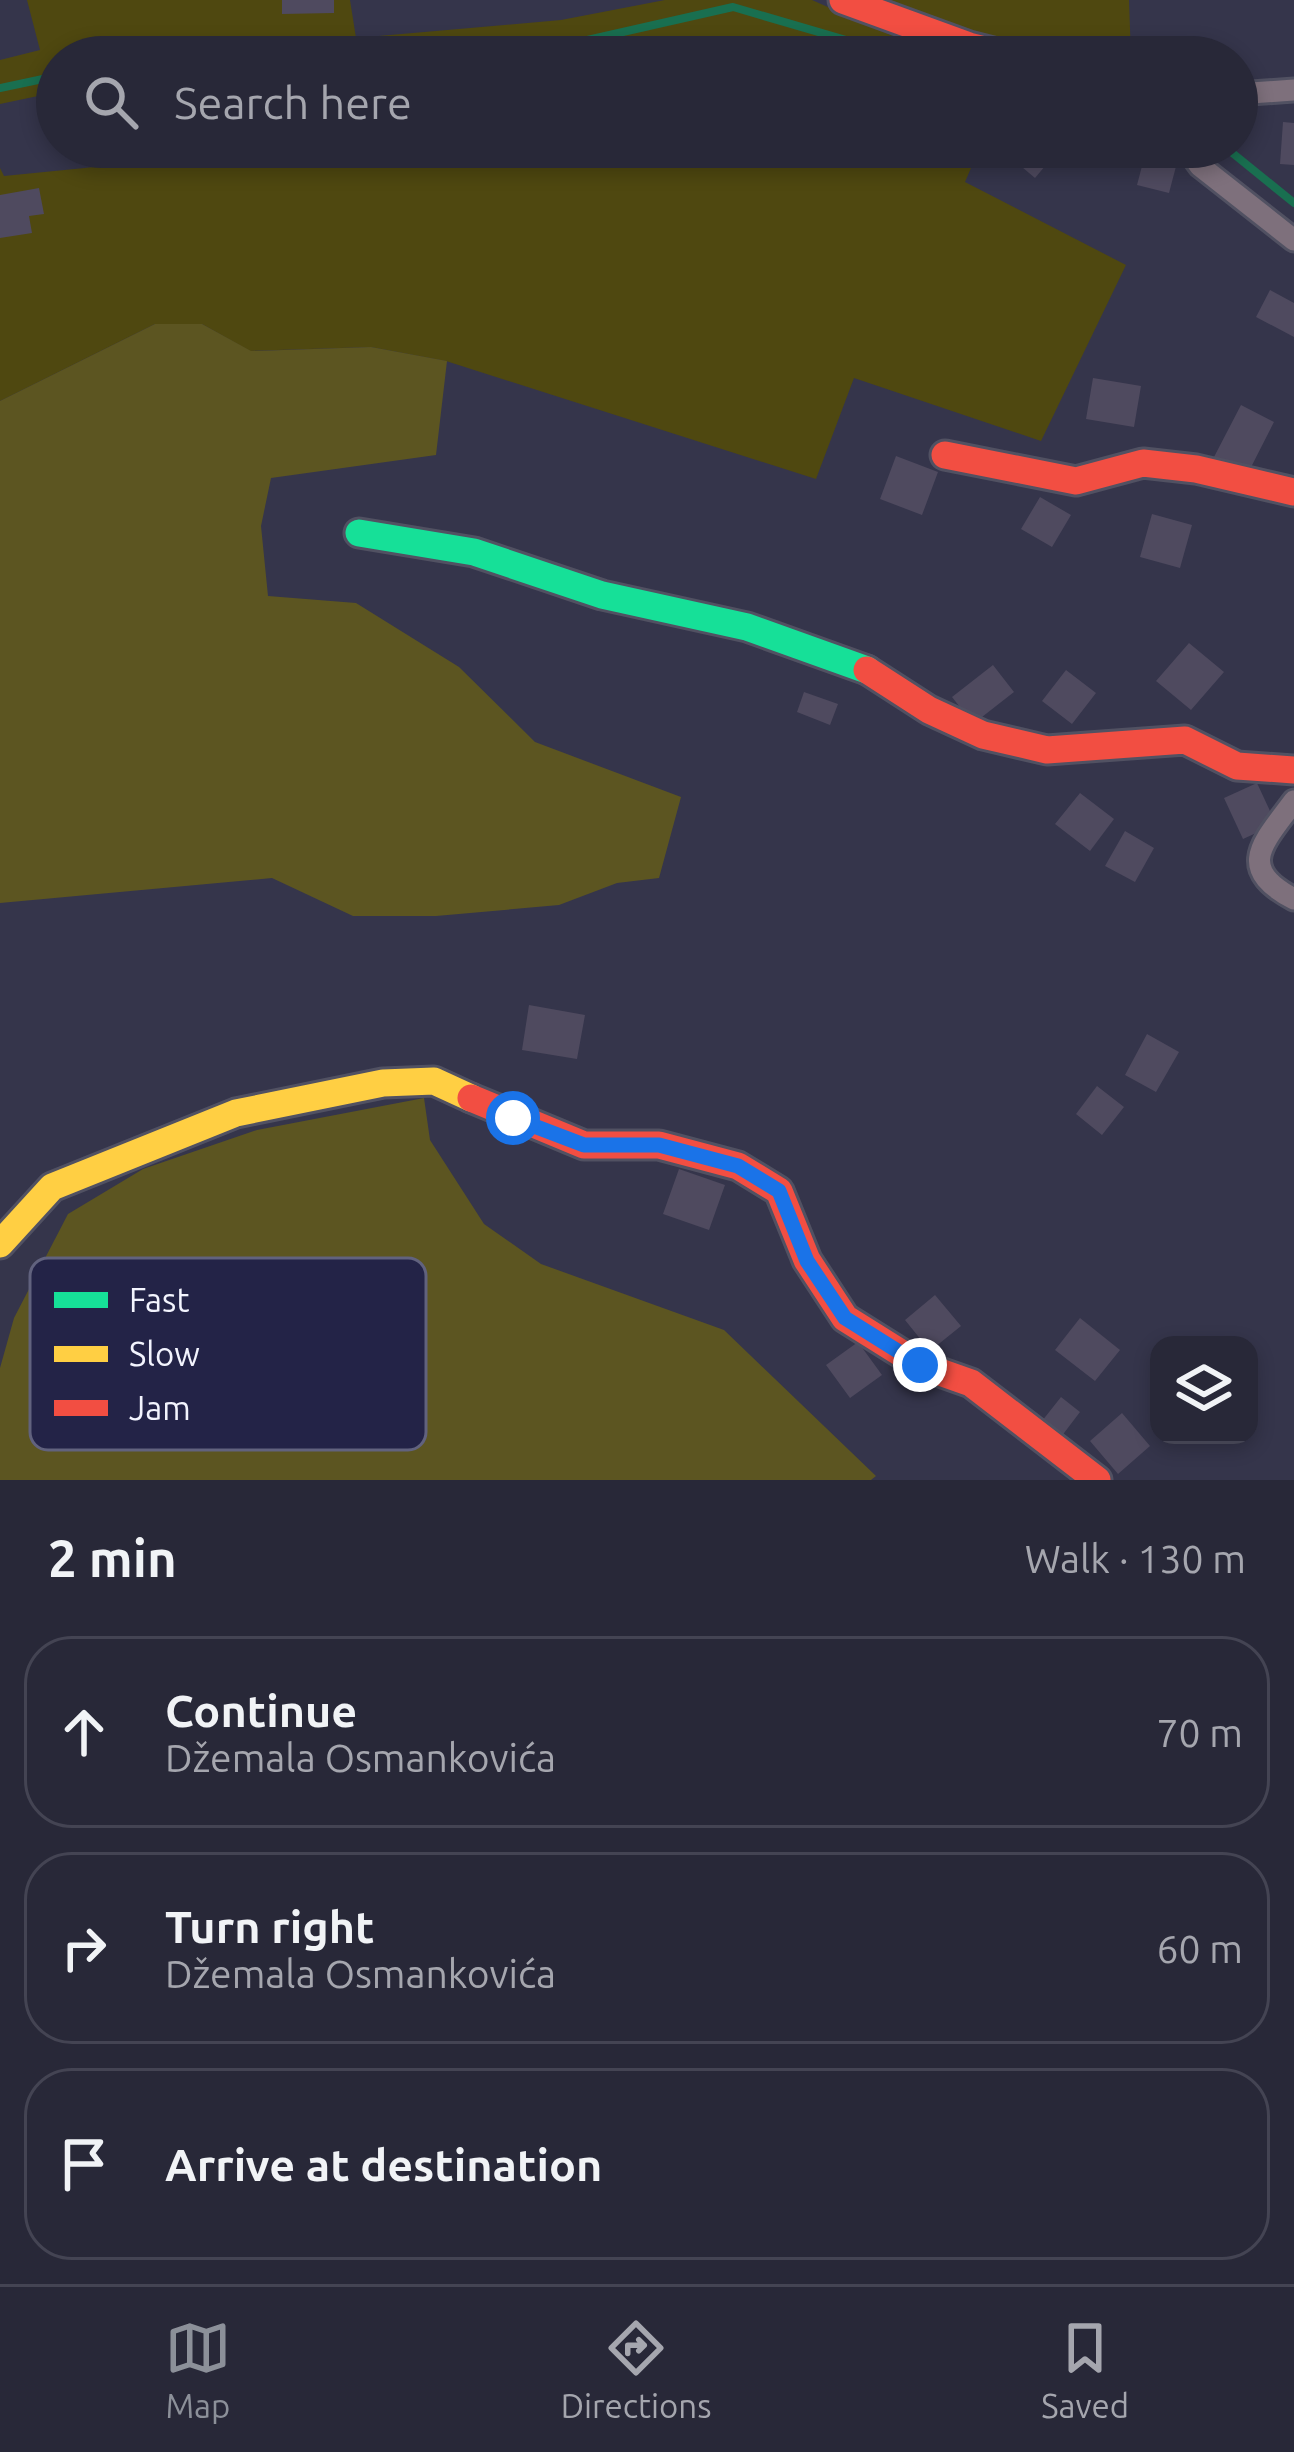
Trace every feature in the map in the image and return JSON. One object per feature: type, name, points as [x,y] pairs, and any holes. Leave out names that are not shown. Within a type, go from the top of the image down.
[{"type":"street","points":[[843,0],[942,36]]},
{"type":"street","points":[[1258,92],[1294,89]]},
{"type":"street","points":[[1203,168],[1294,240]]},
{"type":"street","points":[[945,454],[1076,481],[1144,463],[1196,469],[1294,492]]},
{"type":"street","points":[[359,533],[474,552],[602,596],[747,627],[866,669],[929,710],[983,735],[1047,750],[1185,740],[1237,766],[1294,770]]},
{"type":"street","points":[[1294,801],[1261,850],[1258,867],[1265,882],[1294,899]]},
{"type":"street","points":[[0,1244],[52,1187],[236,1113],[383,1084],[434,1081],[584,1145],[659,1145],[752,1174],[779,1191],[807,1261],[845,1318],[920,1365],[971,1383],[1096,1480]]},
{"type":"shaded area","points":[[27,0],[350,0],[356,36],[36,36]]},
{"type":"shaded area","points":[[665,0],[812,0],[893,36],[379,36],[561,20]]},
{"type":"shaded area","points":[[883,0],[1129,0],[1130,36],[993,36]]},
{"type":"shaded area","points":[[36,51],[36,96],[0,104],[0,60]]},
{"type":"shaded area","points":[[0,168],[4,176],[85,168],[971,168],[965,182],[1126,265],[1041,441],[854,378],[816,479],[446,361],[371,347],[250,351],[202,324],[155,324],[0,401]]},
{"type":"shaded area","points":[[155,324],[202,324],[251,351],[371,347],[447,361],[436,455],[271,478],[261,526],[268,596],[356,603],[459,667],[535,742],[681,797],[659,878],[617,883],[559,905],[436,916],[353,916],[272,878],[0,903],[0,401]]},
{"type":"shaded area","points":[[424,1098],[430,1140],[484,1224],[541,1264],[724,1330],[876,1476],[871,1480],[0,1480],[0,1368],[14,1318],[30,1287],[30,1450],[426,1450],[426,1258],[45,1258],[68,1214],[143,1169],[257,1130]]},
{"type":"building","points":[[282,0],[334,0],[334,13],[282,14]]},
{"type":"building","points":[[1283,122],[1294,123],[1294,165],[1280,164]]},
{"type":"building","points":[[1023,168],[1043,168],[1035,178]]},
{"type":"building","points":[[1141,168],[1176,168],[1169,193],[1137,185]]},
{"type":"building","points":[[39,188],[44,214],[29,216],[32,233],[0,238],[0,195]]},
{"type":"building","points":[[1270,290],[1294,303],[1294,337],[1256,317]]},
{"type":"building","points":[[1093,378],[1141,386],[1134,427],[1086,419]]},
{"type":"building","points":[[1241,405],[1274,422],[1247,475],[1214,457]]},
{"type":"building","points":[[896,456],[938,472],[922,515],[880,499]]},
{"type":"building","points":[[1040,497],[1071,515],[1052,547],[1021,529]]},
{"type":"building","points":[[1152,514],[1192,525],[1180,568],[1140,557]]},
{"type":"building","points":[[1189,643],[1224,672],[1191,710],[1156,681]]},
{"type":"building","points":[[993,665],[1014,692],[973,724],[952,697]]},
{"type":"building","points":[[1066,670],[1096,693],[1072,724],[1042,701]]},
{"type":"building","points":[[804,692],[838,704],[830,725],[797,712]]},
{"type":"building","points":[[1257,783],[1276,824],[1243,839],[1224,798]]},
{"type":"building","points":[[1080,793],[1114,819],[1090,851],[1055,824]]},
{"type":"building","points":[[1125,831],[1154,848],[1135,882],[1105,866]]},
{"type":"building","points":[[529,1005],[585,1015],[577,1059],[522,1050]]},
{"type":"building","points":[[1147,1034],[1179,1052],[1156,1092],[1125,1075]]},
{"type":"building","points":[[1097,1086],[1124,1107],[1102,1135],[1076,1114]]},
{"type":"building","points":[[679,1169],[725,1185],[709,1230],[663,1214]]},
{"type":"building","points":[[935,1295],[961,1326],[930,1351],[905,1320]]},
{"type":"building","points":[[1080,1318],[1120,1350],[1095,1381],[1055,1350]]},
{"type":"building","points":[[858,1342],[882,1375],[850,1398],[826,1365]]},
{"type":"building","points":[[1061,1397],[1080,1412],[1061,1437],[1042,1421]]},
{"type":"building","points":[[1122,1413],[1150,1446],[1118,1474],[1090,1441]]},
{"type":"waterway","points":[[605,36],[733,7],[832,36]]},
{"type":"waterway","points":[[0,88],[36,80]]},
{"type":"waterway","points":[[1251,168],[1294,203]]},
{"type":"traffic: fast","points":[[359,533],[474,552],[602,595],[747,627],[867,670]]},
{"type":"traffic: slow","points":[[0,1244],[52,1187],[236,1113],[383,1083],[434,1081],[471,1098]]},
{"type":"traffic: jam","points":[[843,0],[942,36]]},
{"type":"traffic: jam","points":[[945,455],[1076,481],[1143,463],[1196,469],[1294,492]]},
{"type":"traffic: jam","points":[[867,670],[929,710],[983,735],[1047,750],[1185,740],[1237,766],[1294,770]]},
{"type":"traffic: jam","points":[[471,1098],[584,1145],[659,1145],[738,1166],[779,1191],[807,1260],[845,1318],[920,1365],[971,1383],[1097,1480]]},
{"type":"route","points":[[513,1118],[584,1145],[659,1145],[738,1166],[779,1191],[807,1261],[845,1318],[920,1365]]}]
